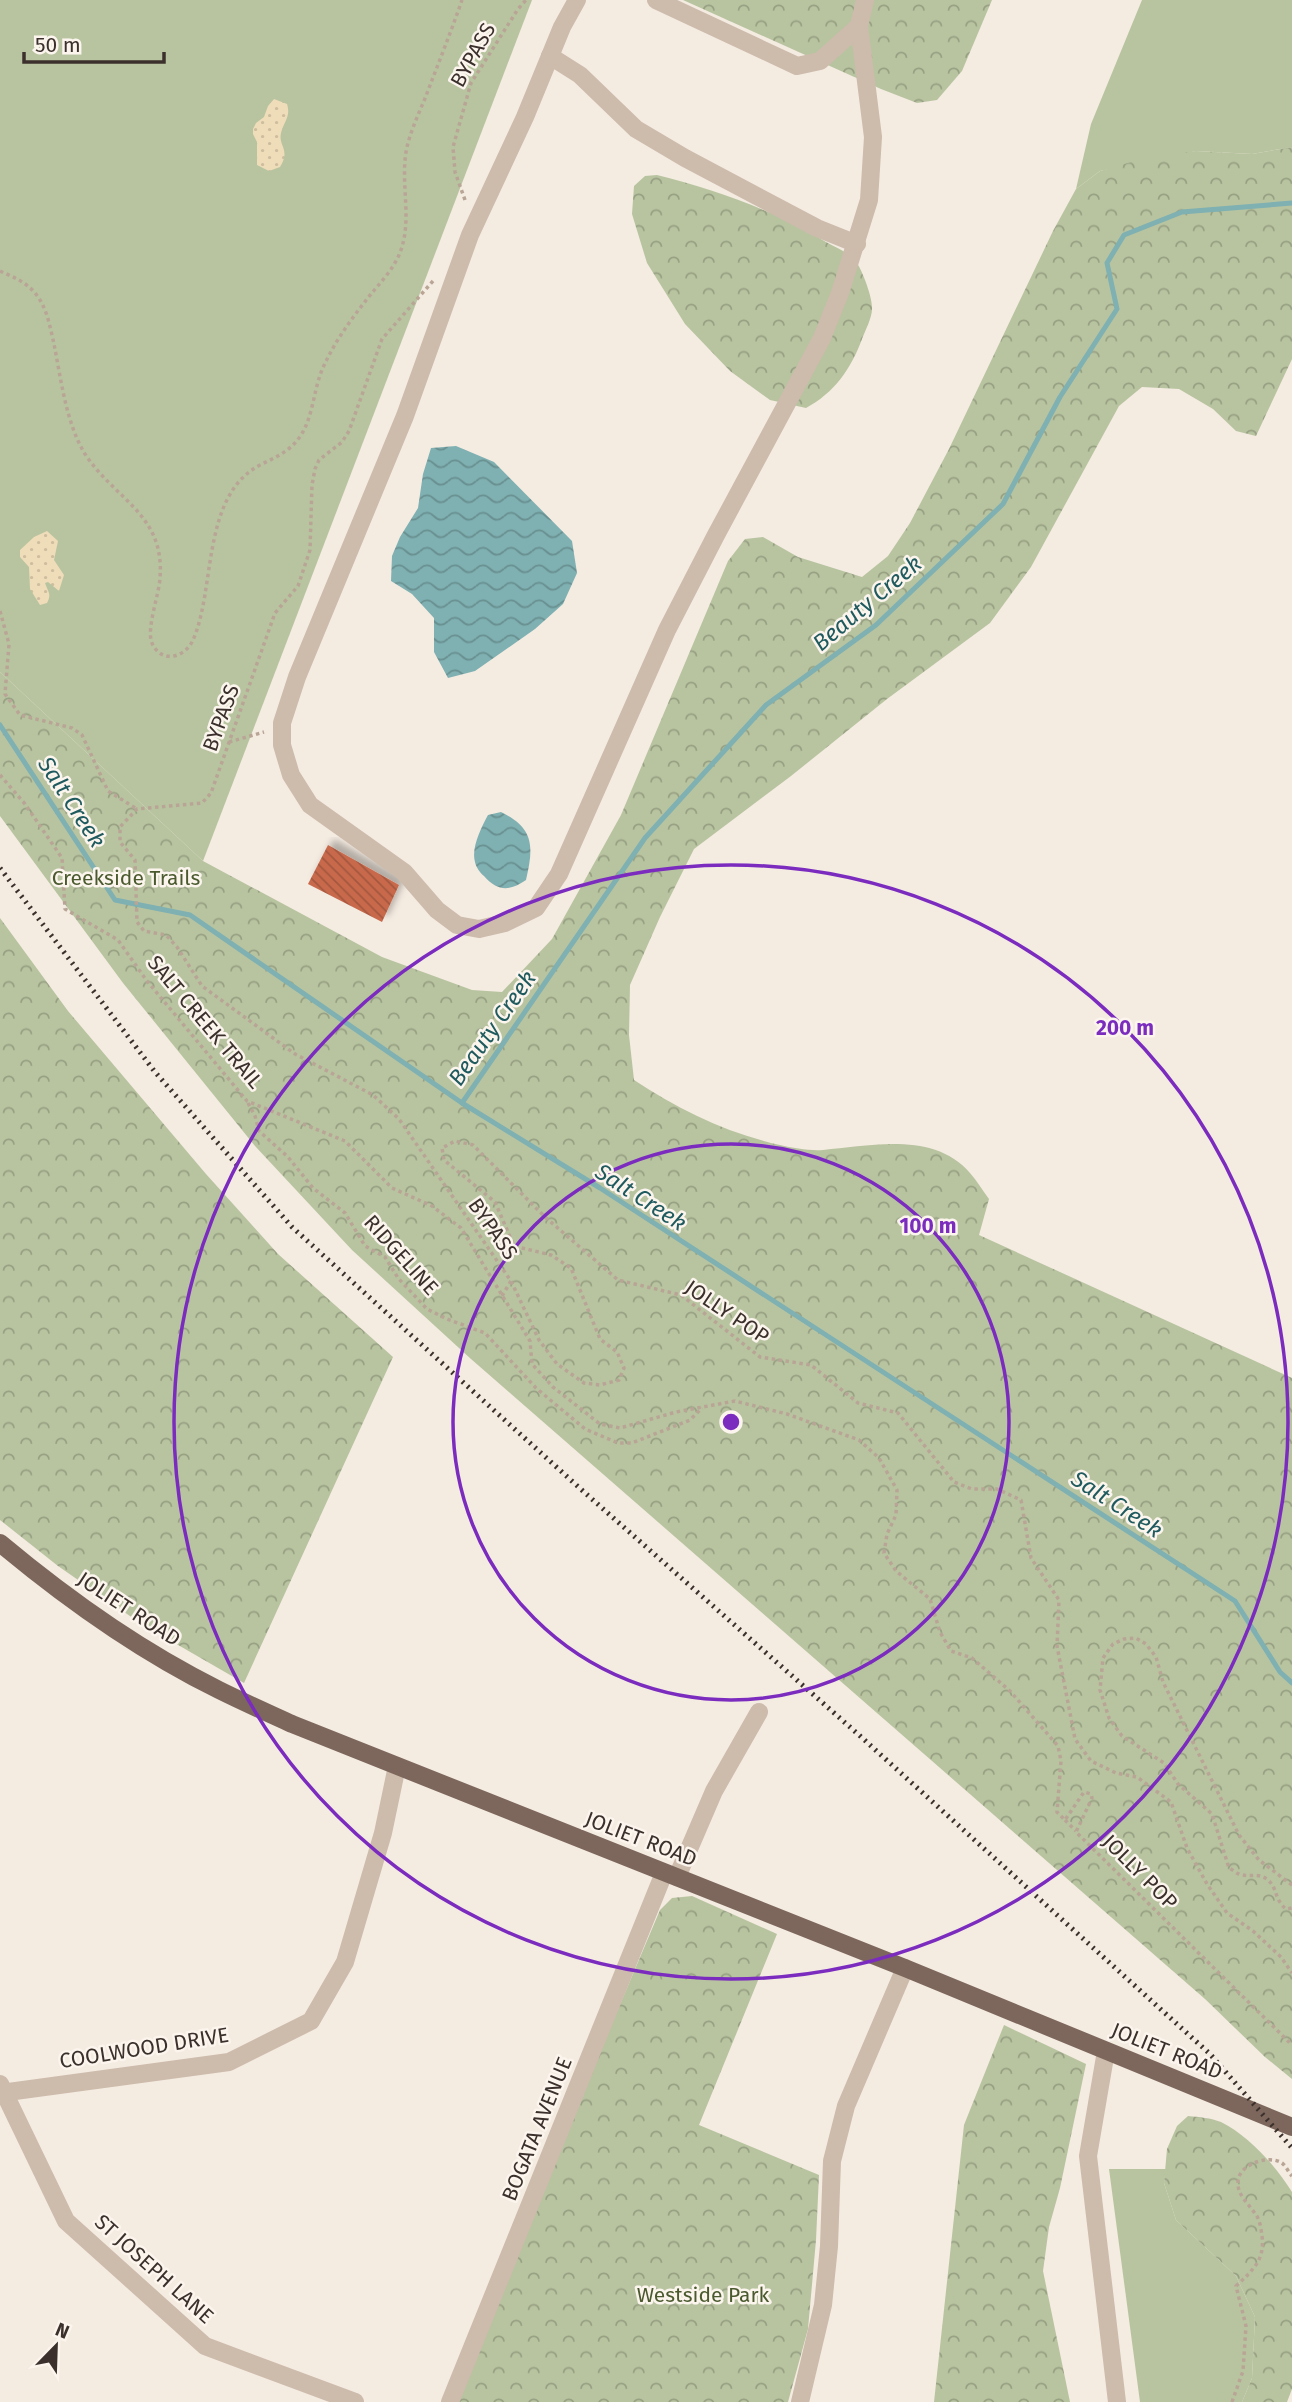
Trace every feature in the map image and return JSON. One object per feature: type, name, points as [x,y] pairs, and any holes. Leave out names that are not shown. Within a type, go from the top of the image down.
[{"type":"main road","name":"JOLIET ROAD","points":[[0,1543],[61,1593],[135,1642],[217,1690],[292,1724],[905,1968],[1292,2127]]},
{"type":"street","points":[[577,0],[562,27],[470,235],[405,416],[297,677],[282,723],[282,745],[291,775],[310,806],[404,872],[437,910],[457,925],[479,929],[505,923],[536,908],[559,874],[667,631],[822,338],[857,244],[869,200],[873,137],[859,26],[865,0]]},
{"type":"street","points":[[656,0],[797,66],[820,61],[859,26]]},
{"type":"street","points":[[550,56],[580,75],[636,129],[685,159],[805,222],[857,244]]},
{"type":"street","name":"BOGATA AVENUE","points":[[450,2402],[671,1875],[759,1712]]},
{"type":"street","name":"COOLWOOD DRIVE","points":[[1,2090],[229,2062],[311,2021],[345,1962],[383,1833],[397,1766]]},
{"type":"street","points":[[800,2402],[823,2305],[829,2246],[832,2161],[846,2106],[905,1968]]},
{"type":"street","points":[[1106,2051],[1088,2156],[1117,2402]]},
{"type":"street","name":"ST JOSEPH LANE","points":[[1,2090],[66,2221],[205,2346],[355,2402]]},
{"type":"path","points":[[0,271],[26,284],[40,300],[50,326],[64,392],[80,444],[96,468],[140,513],[155,537],[160,573],[159,594],[150,627],[151,640],[154,648],[164,656],[181,655],[190,646],[196,631],[214,541],[233,488],[245,474],[283,453],[298,439],[308,419],[322,372],[337,341],[399,255],[406,227],[407,150],[462,0]]},
{"type":"path","name":"BYPASS","points":[[464,210],[465,200],[455,172],[453,147],[471,83],[526,0]]},
{"type":"path","name":"BYPASS","points":[[437,276],[382,339],[349,431],[342,442],[319,460],[315,469],[310,550],[298,586],[275,613],[211,793],[202,803],[137,809],[120,827],[120,842],[135,860],[137,922],[144,931],[166,935],[202,986],[295,1054],[373,1095],[399,1119],[511,1281]]},
{"type":"path","points":[[0,611],[9,644],[5,694],[20,715],[72,728],[82,735],[108,791],[137,809]]},
{"type":"path","points":[[229,742],[266,732],[282,723]]},
{"type":"path","name":"SALT CREEK TRAIL","points":[[0,775],[25,804],[62,858],[65,909],[118,940],[147,981],[247,1101],[345,1141],[392,1188],[432,1206],[461,1228],[502,1296]]},
{"type":"path","name":"RIDGELINE","points":[[247,1101],[260,1131],[288,1157],[313,1188],[345,1213],[365,1246],[385,1257],[398,1278],[426,1309],[485,1334],[536,1388],[585,1429],[618,1443],[632,1443],[690,1420],[702,1407]]},
{"type":"path","name":"JOLLY POP","points":[[511,1281],[539,1340],[556,1364],[584,1383],[600,1385],[619,1380],[624,1368],[617,1352],[600,1339],[571,1268],[551,1255],[514,1246],[495,1202],[444,1160],[442,1148],[454,1141],[473,1145],[545,1217],[618,1280],[681,1295],[760,1357],[811,1365],[858,1403],[898,1413],[954,1482],[972,1489],[997,1489],[1021,1500],[1031,1558],[1059,1600],[1056,1646],[1075,1740],[1091,1761],[1115,1773],[1137,1777],[1171,1802],[1187,1849],[1227,1913],[1253,1931],[1281,1957],[1292,1973]]},
{"type":"path","points":[[511,1281],[502,1296],[530,1341],[532,1364],[553,1387],[600,1424],[620,1428],[676,1412],[735,1401],[787,1414],[859,1440],[879,1458],[897,1490],[896,1515],[887,1534],[884,1553],[896,1571],[930,1599],[940,1632],[951,1651],[972,1658],[991,1674],[1010,1691],[1058,1746],[1061,1760],[1057,1812],[1076,1832]]},
{"type":"path","points":[[1292,1885],[1259,1860],[1240,1835],[1163,1682],[1156,1657],[1146,1644],[1136,1638],[1113,1644],[1103,1658],[1100,1690],[1108,1718],[1122,1736],[1164,1763],[1178,1784],[1212,1814],[1229,1868],[1240,1874],[1259,1875],[1268,1880],[1278,1902],[1286,1909],[1292,1908]]},
{"type":"path","name":"JOLLY POP","points":[[1065,1821],[1084,1792],[1091,1794],[1092,1798],[1076,1832],[1292,2045]]},
{"type":"path","points":[[1232,2402],[1243,2371],[1246,2326],[1236,2286],[1257,2264],[1264,2251],[1258,2217],[1239,2192],[1237,2179],[1244,2168],[1272,2160],[1282,2163],[1292,2176]]},
{"type":"green space","points":[[0,0],[532,0],[203,861],[0,672]]},
{"type":"green space","points":[[683,0],[992,0],[962,71],[937,100],[917,103]]},
{"type":"green space","points":[[1142,0],[1292,0],[1292,147],[1252,154],[1196,151],[1100,171],[1076,189],[1091,124]]},
{"type":"green space","name":"Creekside Trails","points":[[1292,147],[1292,359],[1256,436],[1236,431],[1213,409],[1179,389],[1142,387],[1119,406],[1031,567],[990,623],[694,849],[630,985],[629,1035],[634,1080],[686,1111],[741,1134],[796,1148],[818,1150],[901,1144],[938,1151],[955,1160],[970,1173],[989,1199],[979,1235],[1292,1378],[1292,2079],[1205,1999],[471,1359],[352,1250],[255,1146],[123,983],[0,816],[0,672],[203,861],[382,957],[472,990],[502,992],[552,939],[621,815],[728,561],[745,539],[763,537],[798,557],[862,577],[888,556],[910,523],[1076,189],[1100,171],[1152,156],[1196,151],[1252,154]]},
{"type":"green space","points":[[657,175],[723,194],[786,220],[851,256],[857,263],[871,298],[871,316],[847,370],[816,402],[806,408],[770,400],[730,371],[685,324],[647,263],[632,214],[634,186],[645,176]]},
{"type":"green space","points":[[0,918],[68,1011],[206,1174],[278,1254],[393,1357],[244,1683],[140,1623],[58,1566],[0,1520]]},
{"type":"green space","name":"Westside Park","points":[[692,1896],[777,1934],[699,2125],[819,2175],[808,2329],[788,2402],[452,2402],[660,1910],[672,1898]]},
{"type":"green space","points":[[1004,2025],[1086,2064],[1049,2227],[1043,2271],[1070,2402],[934,2402],[964,2125]]},
{"type":"green space","points":[[1188,2116],[1221,2122],[1242,2135],[1270,2162],[1292,2192],[1292,2389],[1287,2402],[1242,2402],[1252,2378],[1255,2317],[1236,2276],[1176,2220],[1164,2183],[1167,2149],[1177,2126]]},
{"type":"green space","points":[[1109,2169],[1166,2169],[1164,2183],[1176,2220],[1236,2276],[1255,2317],[1252,2378],[1242,2402],[1140,2402]]},
{"type":"sand","points":[[274,99],[287,104],[288,112],[281,133],[283,161],[280,167],[269,171],[257,165],[257,142],[253,129],[264,117]]},
{"type":"sand","points":[[47,531],[58,541],[54,560],[64,575],[59,591],[48,582],[45,583],[49,597],[47,603],[40,605],[30,589],[29,567],[20,557],[20,550],[34,537]]},
{"type":"water","points":[[456,446],[494,462],[572,541],[577,573],[563,604],[535,629],[475,671],[448,678],[434,652],[434,618],[412,594],[391,581],[392,556],[418,508],[423,474],[431,448]]},
{"type":"water","points":[[501,812],[512,818],[526,832],[530,848],[526,880],[509,888],[499,887],[489,881],[478,870],[474,856],[477,838],[488,815]]},
{"type":"building","points":[[328,845],[399,885],[382,922],[308,884]]},
{"type":"waterway","name":"Beauty Creek","points":[[462,1103],[645,838],[766,705],[876,625],[1003,504],[1060,397],[1117,309],[1107,263],[1124,235],[1182,212],[1292,203]]},
{"type":"waterway","name":"Salt Creek","points":[[0,725],[115,900],[190,915],[462,1103],[600,1188],[1235,1601],[1280,1672],[1292,1683]]},
{"type":"railway","points":[[0,868],[155,1072],[292,1227],[1210,2054],[1292,2148]]}]
